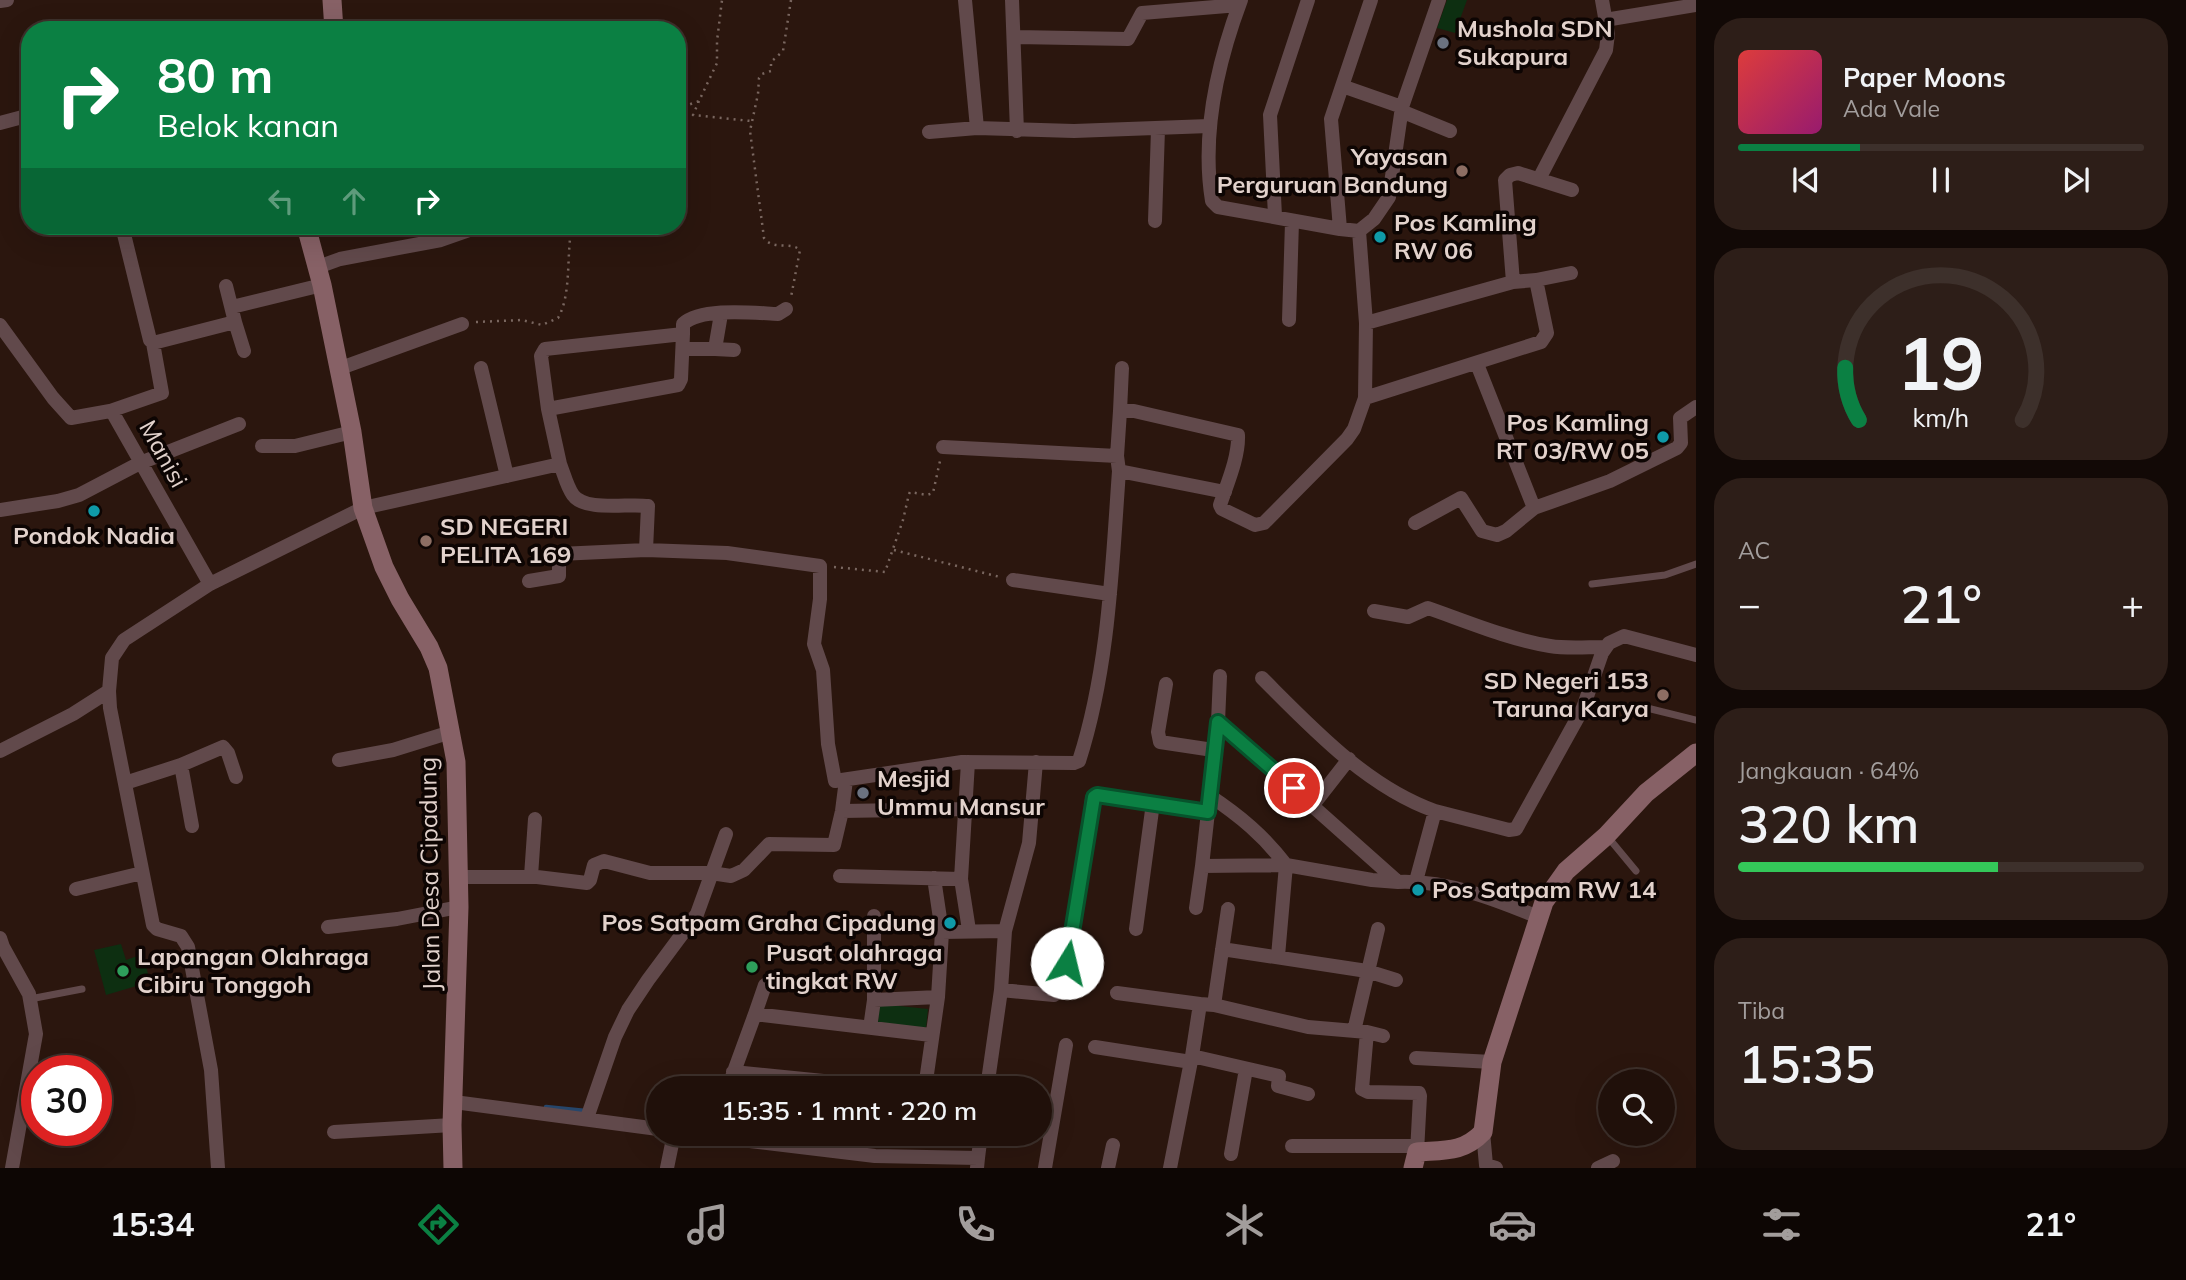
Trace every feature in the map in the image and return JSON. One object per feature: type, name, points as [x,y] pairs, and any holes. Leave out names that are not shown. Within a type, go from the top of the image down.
[{"type":"street","points":[[0,1],[7,0]]},
{"type":"street","points":[[332,0],[333,21]]},
{"type":"street","points":[[965,0],[977,128]]},
{"type":"street","points":[[1012,0],[1017,131]]},
{"type":"street","points":[[1275,216],[1271,110],[1308,0]]},
{"type":"street","points":[[1340,229],[1332,119],[1371,0]]},
{"type":"street","points":[[1014,37],[1128,39],[1141,6],[1240,3],[1215,87],[1209,126],[1211,194],[1214,204],[1292,222],[1359,231],[1374,219],[1389,197],[1401,109],[1439,0]]},
{"type":"street","points":[[1539,179],[1606,50],[1608,34],[1602,0]]},
{"type":"street","points":[[1605,20],[1696,5]]},
{"type":"street","points":[[1342,86],[1450,131]]},
{"type":"street","points":[[0,123],[21,117]]},
{"type":"street","points":[[929,132],[977,128],[1017,131],[1209,126]]},
{"type":"street","points":[[1155,221],[1158,129]]},
{"type":"street","points":[[1513,282],[1505,180],[1518,173],[1572,190]]},
{"type":"street","points":[[1289,320],[1292,222]]},
{"type":"street","points":[[1120,411],[1134,411],[1238,435],[1220,505],[1222,509],[1255,525],[1264,523],[1351,434],[1365,398],[1366,323],[1359,231]]},
{"type":"street","points":[[110,411],[161,394],[153,343],[149,340],[124,235]]},
{"type":"street","name":"Jalan Desa Cipadung","points":[[309,235],[320,276],[352,432],[363,508],[384,568],[438,668],[456,762],[458,907],[453,1168]]},
{"type":"street","points":[[232,307],[320,276],[340,259],[432,235]]},
{"type":"street","points":[[1366,323],[1513,282],[1572,272]]},
{"type":"street","points":[[1365,398],[1477,364],[1545,339],[1547,333],[1536,280]]},
{"type":"street","points":[[226,286],[244,351]]},
{"type":"street","points":[[548,409],[678,385],[681,379],[683,324],[692,318],[721,314],[778,314],[786,309]]},
{"type":"street","points":[[715,349],[721,314]]},
{"type":"street","points":[[153,343],[235,322]]},
{"type":"street","points":[[338,369],[462,324]]},
{"type":"street","name":"Manisi","points":[[0,325],[6,345],[71,418],[110,411],[125,431],[140,463],[210,584]]},
{"type":"street","points":[[646,550],[648,506],[607,506],[583,502],[573,496],[559,464],[541,356],[545,349],[683,334]]},
{"type":"street","points":[[683,349],[734,350]]},
{"type":"street","points":[[1477,364],[1534,508]]},
{"type":"street","points":[[481,368],[507,477]]},
{"type":"street","points":[[528,581],[559,576],[559,554],[646,550],[727,553],[820,566],[820,599],[814,644],[823,670],[825,723],[835,782],[968,762],[1074,763],[1079,761],[1096,691],[1111,594],[1122,368]]},
{"type":"street","points":[[1415,523],[1461,498],[1482,531],[1497,535],[1534,508],[1610,481],[1677,448],[1681,443],[1678,422],[1696,407]]},
{"type":"street","points":[[0,510],[79,495],[140,463],[239,424]]},
{"type":"street","points":[[262,446],[295,446],[352,432]]},
{"type":"street","points":[[943,447],[1118,464],[1225,492]]},
{"type":"street","points":[[218,1168],[211,1070],[188,947],[181,936],[155,927],[113,730],[109,691],[112,658],[124,640],[210,584],[363,508],[559,464]]},
{"type":"street","points":[[1013,580],[1111,594]]},
{"type":"street","points":[[1374,611],[1408,617],[1428,608],[1539,643],[1553,646],[1605,647]]},
{"type":"street","points":[[1262,678],[1349,759],[1401,797],[1435,811],[1509,830],[1519,825],[1583,708],[1605,647],[1614,639],[1625,636],[1696,655]]},
{"type":"street","points":[[1196,908],[1218,722],[1220,676]]},
{"type":"street","points":[[1166,684],[1158,733],[1160,743],[1213,750]]},
{"type":"street","points":[[0,751],[73,714],[109,691]]},
{"type":"street","points":[[1218,722],[1398,882]]},
{"type":"street","points":[[339,760],[393,750],[451,732]]},
{"type":"street","points":[[125,783],[181,765],[223,747],[228,753],[236,777]]},
{"type":"street","points":[[1496,1168],[1486,1165],[1483,1132],[1492,1062],[1544,902],[1558,881],[1606,836],[1646,793],[1696,753]]},
{"type":"street","points":[[1313,805],[1349,759]]},
{"type":"street","points":[[968,762],[961,879],[969,930]]},
{"type":"street","points":[[990,1076],[1001,990],[1005,930],[1029,843],[1036,762]]},
{"type":"street","points":[[181,765],[192,826]]},
{"type":"street","points":[[457,877],[531,876],[587,883],[594,865],[604,861],[650,873],[711,873],[731,876],[738,874],[771,844],[834,845],[846,780]]},
{"type":"street","points":[[1001,990],[1055,995],[1062,991],[1094,797],[1097,795],[1208,812]]},
{"type":"street","points":[[1210,796],[1243,818],[1264,837],[1286,865],[1278,956]]},
{"type":"street","points":[[1136,929],[1153,803]]},
{"type":"street","points":[[842,810],[964,809]]},
{"type":"street","points":[[1416,881],[1435,811]]},
{"type":"street","points":[[531,876],[535,818]]},
{"type":"street","points":[[587,1118],[600,1075],[628,1010],[654,971],[690,926],[726,834]]},
{"type":"street","points":[[1202,866],[1286,865],[1372,880],[1416,881],[1475,894],[1538,916]]},
{"type":"street","points":[[76,889],[142,873]]},
{"type":"street","points":[[840,876],[961,879]]},
{"type":"street","points":[[926,1076],[938,997],[942,932],[934,878]]},
{"type":"street","points":[[328,927],[397,919],[458,907]]},
{"type":"street","points":[[1170,1168],[1192,1059],[1222,949],[1228,909]]},
{"type":"street","points":[[870,1028],[874,1000],[874,916]]},
{"type":"street","points":[[1378,929],[1367,971],[1360,1031],[1362,1090],[1419,1093],[1416,1155]]},
{"type":"street","points":[[942,932],[1005,930]]},
{"type":"street","points":[[0,937],[30,999],[36,1034],[12,1168]]},
{"type":"street","points":[[1222,949],[1367,971],[1396,980]]},
{"type":"street","points":[[732,1076],[765,985]]},
{"type":"street","points":[[1117,993],[1207,1004],[1308,1027],[1360,1031],[1383,1036]]},
{"type":"street","points":[[874,1000],[938,997]]},
{"type":"street","points":[[755,1014],[931,1035]]},
{"type":"street","points":[[1045,1168],[1066,1045]]},
{"type":"street","points":[[1095,1047],[1192,1059],[1279,1076],[1278,1086],[1308,1094]]},
{"type":"street","points":[[1416,1058],[1492,1062]]},
{"type":"street","points":[[1231,1154],[1246,1069]]},
{"type":"street","points":[[733,1072],[773,1076]]},
{"type":"street","points":[[454,1102],[646,1127]]},
{"type":"street","points":[[334,1132],[452,1125]]},
{"type":"street","points":[[1292,1146],[1416,1155],[1459,1149],[1467,1146],[1483,1132]]},
{"type":"street","points":[[1108,1168],[1113,1145]]},
{"type":"street","points":[[667,1168],[672,1146]]},
{"type":"street","points":[[780,1146],[875,1162],[978,1163]]},
{"type":"street","points":[[1598,1168],[1613,1161]]},
{"type":"lane","points":[[1591,584],[1665,575],[1696,565]]},
{"type":"lane","points":[[1647,708],[1696,720]]},
{"type":"lane","points":[[1606,836],[1636,871]]},
{"type":"lane","points":[[30,999],[82,989]]},
{"type":"path","points":[[722,0],[717,63],[693,114],[751,121]]},
{"type":"path","points":[[786,309],[793,293],[800,250],[795,246],[772,245],[764,238],[750,131],[759,78],[771,71],[771,62],[783,51],[791,0]]},
{"type":"path","points":[[686,105],[699,101]]},
{"type":"path","points":[[462,324],[522,320],[542,325],[558,318],[567,279],[570,235]]},
{"type":"path","points":[[820,566],[883,573],[893,550],[908,494],[933,493],[943,447]]},
{"type":"path","points":[[893,550],[1013,580]]},
{"type":"green space","points":[[1447,0],[1467,0],[1455,33],[1437,28]]},
{"type":"green space","name":"Lapangan Olahraga Cibiru Tonggoh","points":[[121,944],[126,960],[143,954],[150,982],[106,995],[94,950]]},
{"type":"green space","points":[[880,1004],[928,1009],[926,1028],[878,1022]]},
{"type":"waterway","points":[[546,1107],[586,1111]]},
{"type":"place","name":"Mushola SDN Sukapura","points":[[1443,43]]},
{"type":"place","name":"Yayasan Perguruan Bandung","points":[[1462,171]]},
{"type":"place","name":"Pos Kamling RW 06","points":[[1380,237]]},
{"type":"place","name":"Pos Kamling RT 03/RW 05","points":[[1663,437]]},
{"type":"place","name":"Pondok Nadia","points":[[94,511]]},
{"type":"place","name":"SD NEGERI PELITA 169","points":[[426,541]]},
{"type":"place","name":"SD Negeri 153 Taruna Karya","points":[[1663,695]]},
{"type":"place","name":"Mesjid Ummu Mansur","points":[[863,793]]},
{"type":"place","name":"Pos Satpam RW 14","points":[[1418,890]]},
{"type":"place","name":"Pos Satpam Graha Cipadung","points":[[950,923]]},
{"type":"place","name":"Pusat olahraga tingkat RW","points":[[752,967]]},
{"type":"place","name":"Lapangan Olahraga Cibiru Tonggoh","points":[[123,971]]},
{"type":"route","points":[[1067,963],[1087,846],[1091,802],[1094,797],[1097,795],[1208,812],[1218,722],[1294,788]]}]
